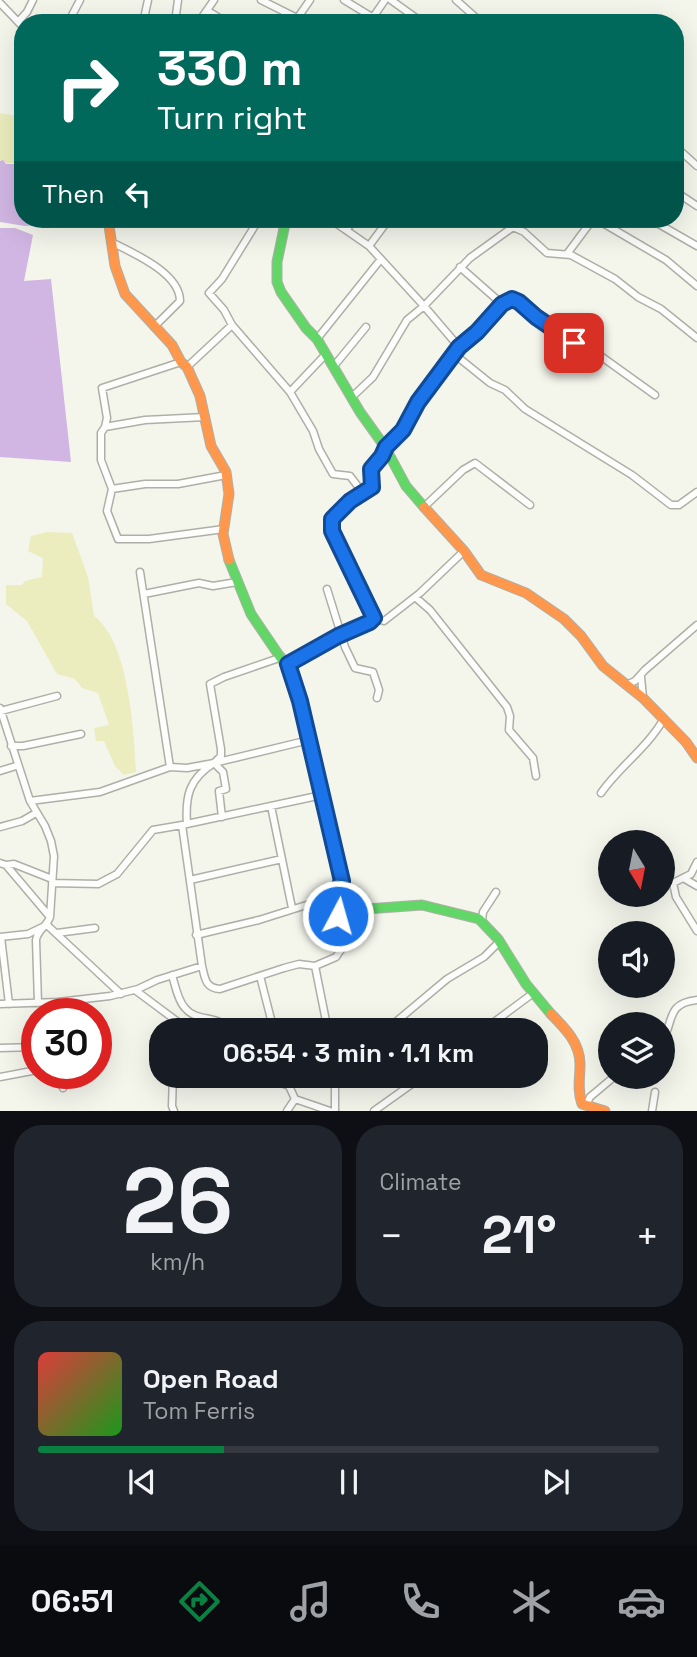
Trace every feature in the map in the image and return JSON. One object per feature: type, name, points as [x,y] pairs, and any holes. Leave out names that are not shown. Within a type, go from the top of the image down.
[{"type":"street","points":[[205,14],[214,0]]},
{"type":"street","points":[[261,0],[286,14]]},
{"type":"street","points":[[344,0],[363,14]]},
{"type":"street","points":[[391,0],[410,14]]},
{"type":"street","points":[[456,0],[472,14]]},
{"type":"street","points":[[0,4],[14,18]]},
{"type":"street","points":[[208,10],[214,14]]},
{"type":"street","points":[[684,154],[697,166]]},
{"type":"street","points":[[109,228],[115,266],[125,294],[172,345],[200,396],[211,446],[224,465],[226,475],[229,494],[224,529],[227,553],[251,614],[293,676],[342,881],[355,902],[371,911],[416,905],[482,921],[500,941],[532,994],[565,1027],[572,1038],[580,1064],[580,1100],[586,1105],[605,1111]]},
{"type":"street","points":[[253,228],[222,279],[209,293],[224,310],[232,325],[290,392],[313,431],[318,449],[333,474],[350,476],[363,493]]},
{"type":"street","points":[[284,228],[277,255],[277,282],[281,292],[317,339],[360,412],[386,447],[406,486],[485,578],[526,593],[564,619],[581,636],[603,666],[643,698],[686,742],[697,758]]},
{"type":"street","points":[[369,246],[382,228]]},
{"type":"street","points":[[352,397],[383,364],[407,320],[424,306],[460,267],[512,228]]},
{"type":"street","points":[[515,228],[524,232],[547,253],[567,254],[615,279],[638,297],[661,309],[697,338]]},
{"type":"street","points":[[567,254],[588,228]]},
{"type":"street","points":[[611,228],[666,260],[697,286]]},
{"type":"street","points":[[666,228],[697,246]]},
{"type":"street","points":[[347,229],[369,246],[459,347]]},
{"type":"street","points":[[111,242],[143,257],[171,281],[180,293],[180,302],[154,327]]},
{"type":"street","points":[[317,339],[381,259]]},
{"type":"street","points":[[460,267],[502,304]]},
{"type":"street","points":[[464,551],[415,597],[384,621],[374,618],[332,531],[332,519],[350,501],[372,487],[371,469],[386,447],[403,430],[418,402],[459,347],[477,332],[502,304],[512,299],[519,302],[574,343],[595,352],[655,395]]},
{"type":"street","points":[[224,529],[149,539],[118,539],[107,511],[112,489],[101,460],[102,433],[107,418],[102,388],[184,364],[232,325]]},
{"type":"street","points":[[334,366],[366,327]]},
{"type":"street","points":[[290,392],[326,354]]},
{"type":"street","points":[[454,354],[470,369],[508,392],[525,409],[632,475],[671,505],[679,505],[697,492]]},
{"type":"street","points":[[105,427],[145,420],[205,416]]},
{"type":"street","points":[[424,507],[463,470],[475,463],[530,505]]},
{"type":"street","points":[[112,489],[145,484],[178,484],[226,475]]},
{"type":"street","points":[[140,572],[170,767]]},
{"type":"street","points":[[144,594],[199,583],[213,586],[237,582]]},
{"type":"street","points":[[327,589],[355,668],[373,672],[379,690],[377,698]]},
{"type":"street","points":[[415,597],[430,610],[507,707],[510,716],[509,730],[533,758],[536,776]]},
{"type":"street","points":[[342,881],[335,896],[342,948],[335,957],[315,965],[299,964],[220,989],[212,989],[207,985],[196,935],[184,825],[188,793],[198,775],[221,756],[211,684],[224,677],[285,661],[374,618]]},
{"type":"street","points":[[626,685],[641,677],[645,670],[697,625]]},
{"type":"street","points":[[641,677],[643,698]]},
{"type":"street","points":[[38,998],[36,936],[47,925],[50,917],[54,856],[46,826],[30,801],[16,766],[1,710],[57,696]]},
{"type":"street","points":[[601,793],[613,775],[630,762],[655,734],[663,720]]},
{"type":"street","points":[[11,746],[81,734]]},
{"type":"street","points":[[30,801],[100,792],[170,767],[187,768],[214,763],[309,740]]},
{"type":"street","points":[[214,763],[223,772],[226,789],[219,791],[222,817]]},
{"type":"street","points":[[0,771],[16,766]]},
{"type":"street","points":[[3,864],[14,864],[52,881],[99,884],[117,874],[153,830],[322,795]]},
{"type":"street","points":[[271,806],[292,908]]},
{"type":"street","points":[[0,827],[22,821],[36,813]]},
{"type":"street","points":[[190,880],[282,859]]},
{"type":"street","points":[[697,862],[691,874],[673,883],[673,890],[697,931]]},
{"type":"street","points":[[3,864],[50,917]]},
{"type":"street","points":[[685,879],[697,886]]},
{"type":"street","points":[[482,921],[483,912],[496,892]]},
{"type":"street","points":[[196,935],[259,920],[335,896]]},
{"type":"street","points":[[47,925],[121,994]]},
{"type":"street","points":[[9,1004],[1,937],[28,934],[47,925]]},
{"type":"street","points":[[57,933],[94,928]]},
{"type":"street","points":[[401,1018],[447,979],[484,957],[500,941]]},
{"type":"street","points":[[315,965],[325,1018]]},
{"type":"street","points":[[90,998],[121,994],[202,966]]},
{"type":"street","points":[[172,975],[185,1009],[210,1018]]},
{"type":"street","points":[[260,976],[271,1018]]},
{"type":"street","points":[[135,990],[171,1018]]},
{"type":"street","points":[[500,1018],[532,994]]},
{"type":"street","points":[[675,1012],[685,1003],[697,1000]]},
{"type":"street","points":[[0,1004],[21,1004]]},
{"type":"street","points":[[0,1048],[21,1047]]},
{"type":"street","points":[[0,1077],[21,1073]]},
{"type":"street","points":[[173,1088],[174,1111]]},
{"type":"street","points":[[290,1088],[295,1099],[330,1111]]},
{"type":"street","points":[[335,1088],[335,1111]]},
{"type":"street","points":[[374,1111],[406,1088]]},
{"type":"street","points":[[586,1105],[590,1097],[600,1089]]},
{"type":"street","points":[[652,1111],[655,1092]]},
{"type":"street","points":[[287,1111],[295,1099]]},
{"type":"green space","points":[[0,113],[14,115],[14,163],[0,160]]},
{"type":"green space","points":[[47,532],[72,533],[88,577],[94,616],[106,628],[115,646],[131,711],[136,772],[124,775],[115,766],[104,741],[96,741],[94,728],[109,725],[98,693],[82,688],[75,679],[57,674],[27,621],[6,604],[6,585],[22,585],[25,581],[42,577],[43,558],[28,551],[31,536]]},
{"type":"shaded area","points":[[0,161],[14,164],[14,224],[0,222]]},
{"type":"shaded area","points":[[0,228],[15,228],[33,235],[24,281],[51,279],[71,462],[0,457]]},
{"type":"traffic: fast","points":[[284,228],[277,262],[277,282],[281,292],[317,339],[360,412],[385,447],[406,486],[424,507]]},
{"type":"traffic: fast","points":[[229,560],[251,614],[293,676],[342,881],[351,896],[366,909],[422,905],[479,919],[498,939],[526,984],[551,1014]]},
{"type":"traffic: slow","points":[[109,228],[115,266],[125,294],[172,345],[181,362],[187,367],[200,396],[211,446],[226,472],[229,494],[223,534],[229,560]]},
{"type":"traffic: slow","points":[[424,507],[464,551],[481,575],[526,593],[564,619],[581,636],[603,666],[643,698],[686,742],[697,758]]},
{"type":"traffic: slow","points":[[551,1014],[575,1043],[580,1064],[582,1104],[605,1111]]},
{"type":"route","points":[[338,916],[335,896],[342,881],[300,701],[288,664],[374,618],[332,531],[332,519],[350,501],[372,487],[371,469],[386,447],[403,430],[418,402],[459,347],[477,332],[502,304],[512,299],[519,302],[574,343]]}]
